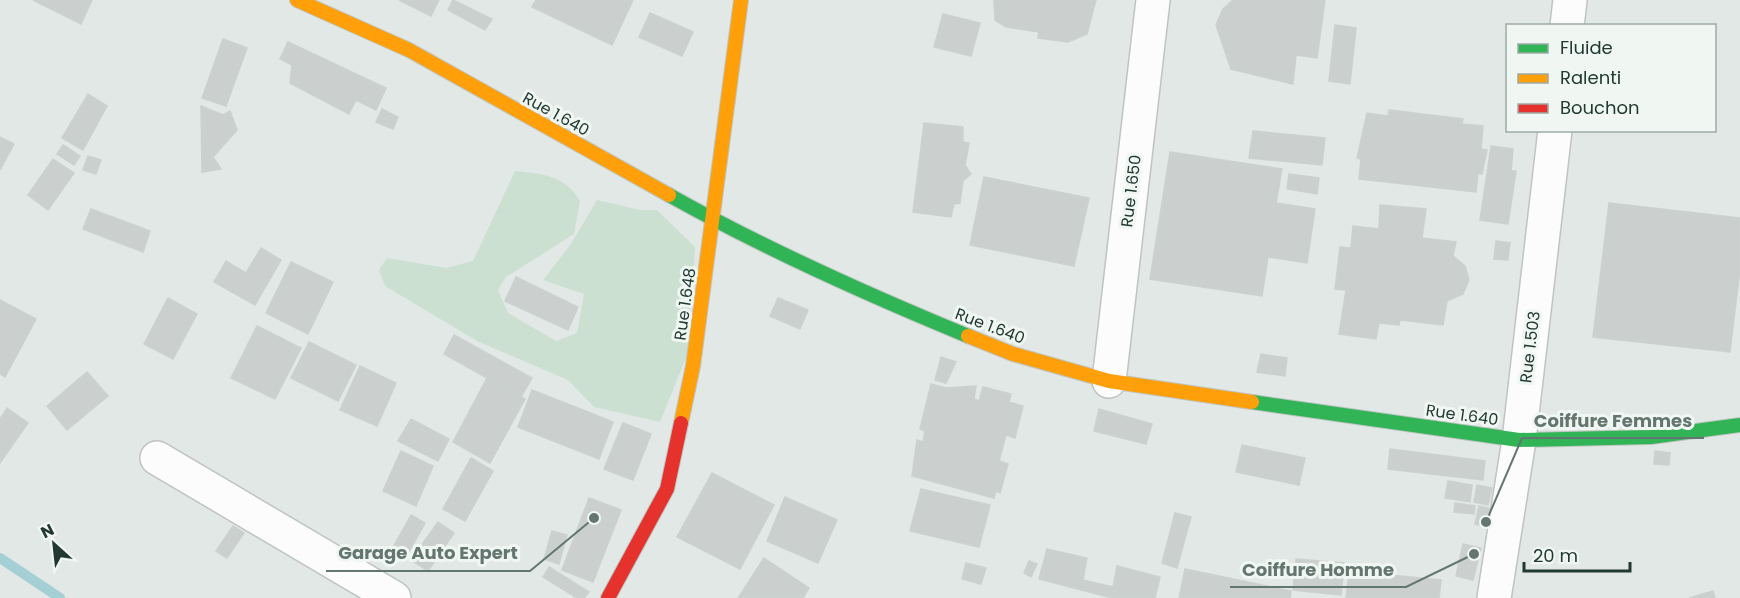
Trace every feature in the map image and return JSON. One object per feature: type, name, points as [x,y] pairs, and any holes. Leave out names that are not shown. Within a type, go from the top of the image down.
[{"type":"street","name":"Rue 1.640","points":[[297,0],[409,50],[713,220],[868,295],[1002,350],[1109,381],[1519,440],[1651,437],[1740,425]]},
{"type":"street","name":"Rue 1.648","points":[[608,598],[667,489],[693,366],[741,0]]},
{"type":"street","name":"Rue 1.650","points":[[1109,381],[1153,0]]},
{"type":"street","points":[[1567,24],[1570,0]]},
{"type":"street","name":"Rue 1.503","points":[[1494,598],[1519,440],[1555,132]]},
{"type":"street","points":[[157,458],[394,598]]},
{"type":"green space","points":[[515,171],[552,177],[574,192],[580,201],[574,234],[506,277],[498,290],[508,313],[556,341],[577,333],[584,294],[543,280],[571,244],[597,200],[640,210],[657,210],[695,247],[687,355],[660,422],[594,407],[568,380],[477,341],[385,286],[379,270],[387,258],[446,268],[473,261]]},
{"type":"building","points":[[33,0],[92,0],[81,24]]},
{"type":"building","points":[[399,0],[439,0],[431,16]]},
{"type":"building","points":[[453,0],[492,19],[485,30],[448,10]]},
{"type":"building","points":[[536,0],[633,0],[612,45],[532,7]]},
{"type":"building","points":[[994,0],[1096,0],[1087,34],[1068,42],[1038,38],[1039,32],[1006,27],[995,20]]},
{"type":"building","points":[[1233,0],[1325,0],[1317,58],[1296,55],[1293,84],[1231,69],[1216,25],[1223,9]]},
{"type":"building","points":[[650,13],[693,32],[682,56],[639,37]]},
{"type":"building","points":[[943,14],[980,23],[971,56],[934,47]]},
{"type":"building","points":[[1335,25],[1356,28],[1350,84],[1329,81]]},
{"type":"building","points":[[223,39],[247,48],[226,106],[202,98]]},
{"type":"building","points":[[288,42],[386,88],[376,110],[356,100],[349,114],[290,83],[292,65],[280,59]]},
{"type":"building","points":[[88,94],[107,106],[83,150],[62,138]]},
{"type":"building","points":[[201,106],[223,115],[230,111],[237,130],[213,157],[221,169],[202,172]]},
{"type":"building","points":[[382,109],[398,117],[393,129],[376,122]]},
{"type":"building","points":[[1389,110],[1463,119],[1462,124],[1483,126],[1481,149],[1487,150],[1482,174],[1478,173],[1476,192],[1359,179],[1361,159],[1357,158],[1367,113],[1388,116]]},
{"type":"building","points":[[924,123],[963,127],[963,142],[969,143],[965,165],[971,174],[963,181],[960,203],[954,204],[951,217],[913,212]]},
{"type":"building","points":[[1253,131],[1325,138],[1322,165],[1249,158]]},
{"type":"building","points":[[0,137],[14,144],[0,170]]},
{"type":"building","points":[[63,145],[80,156],[74,165],[57,154]]},
{"type":"building","points":[[1491,146],[1513,149],[1511,171],[1516,171],[1508,224],[1480,220]]},
{"type":"building","points":[[1170,152],[1282,169],[1276,203],[1315,209],[1307,263],[1268,257],[1262,296],[1150,279]]},
{"type":"building","points":[[88,156],[101,160],[96,174],[83,170]]},
{"type":"building","points":[[53,159],[74,173],[48,210],[28,195]]},
{"type":"building","points":[[1289,174],[1319,178],[1317,194],[1287,189]]},
{"type":"building","points":[[984,177],[1089,198],[1074,266],[970,245]]},
{"type":"building","points":[[1609,203],[1740,218],[1740,269],[1730,352],[1593,337]]},
{"type":"building","points":[[1380,205],[1426,209],[1422,238],[1456,242],[1453,256],[1465,266],[1469,280],[1463,294],[1447,301],[1443,325],[1400,320],[1399,325],[1379,323],[1376,339],[1339,334],[1346,290],[1335,289],[1340,247],[1351,248],[1353,226],[1379,229]]},
{"type":"building","points":[[91,209],[150,231],[143,252],[83,229]]},
{"type":"building","points":[[1496,241],[1510,243],[1508,260],[1494,259]]},
{"type":"building","points":[[261,248],[281,260],[255,305],[214,282],[226,261],[246,273]]},
{"type":"building","points":[[291,262],[333,282],[308,334],[266,313]]},
{"type":"building","points":[[516,277],[578,307],[568,330],[505,301]]},
{"type":"building","points":[[168,298],[197,314],[173,359],[144,344]]},
{"type":"building","points":[[778,298],[808,310],[800,329],[770,316]]},
{"type":"building","points":[[0,300],[36,319],[5,377],[0,374]]},
{"type":"building","points":[[257,326],[301,348],[275,399],[231,378]]},
{"type":"building","points":[[454,335],[532,378],[521,397],[444,354]]},
{"type":"building","points":[[309,342],[356,365],[338,401],[291,378]]},
{"type":"building","points":[[1261,354],[1287,358],[1285,376],[1257,372]]},
{"type":"building","points":[[941,357],[956,362],[946,383],[935,380]]},
{"type":"building","points":[[360,366],[396,383],[377,426],[340,410]]},
{"type":"building","points":[[87,372],[108,396],[67,430],[47,406]]},
{"type":"building","points":[[487,378],[525,399],[490,463],[453,442]]},
{"type":"building","points":[[931,384],[946,388],[976,386],[974,399],[979,401],[983,387],[1011,394],[1009,402],[1023,406],[1015,438],[1006,435],[999,461],[1008,464],[1000,493],[996,491],[994,498],[912,476],[917,440],[923,442],[925,431],[920,429]]},
{"type":"building","points":[[532,390],[613,422],[599,459],[518,427]]},
{"type":"building","points":[[7,408],[28,423],[0,463],[0,419]]},
{"type":"building","points":[[1099,409],[1152,424],[1146,444],[1094,431]]},
{"type":"building","points":[[411,419],[449,439],[438,461],[398,441]]},
{"type":"building","points":[[623,423],[651,434],[633,480],[604,469]]},
{"type":"building","points":[[1242,445],[1305,458],[1299,485],[1236,472]]},
{"type":"building","points":[[1390,449],[1485,461],[1483,480],[1388,469]]},
{"type":"building","points":[[401,451],[433,466],[416,506],[383,491]]},
{"type":"building","points":[[1655,451],[1670,453],[1669,465],[1654,464]]},
{"type":"building","points":[[471,458],[493,471],[465,521],[443,509]]},
{"type":"building","points":[[712,473],[774,505],[740,569],[677,537]]},
{"type":"building","points":[[1448,481],[1472,485],[1470,502],[1445,498]]},
{"type":"building","points":[[1477,485],[1492,488],[1488,505],[1474,502]]},
{"type":"building","points":[[921,489],[990,505],[979,547],[910,531]]},
{"type":"building","points":[[785,497],[837,520],[818,563],[767,541]]},
{"type":"building","points":[[589,498],[621,510],[593,582],[562,570]]},
{"type":"building","points":[[1455,503],[1475,506],[1474,514],[1454,512]]},
{"type":"building","points":[[1479,506],[1492,509],[1489,527],[1475,524]]},
{"type":"building","points":[[1175,513],[1191,517],[1177,568],[1162,563]]},
{"type":"building","points":[[411,515],[425,523],[405,559],[391,551]]},
{"type":"building","points":[[438,522],[454,533],[428,571],[411,560]]},
{"type":"building","points":[[233,526],[244,533],[227,558],[216,551]]},
{"type":"building","points":[[552,531],[567,535],[559,564],[544,559]]},
{"type":"building","points":[[1463,544],[1481,548],[1473,580],[1456,576]]},
{"type":"building","points":[[1047,549],[1087,558],[1083,580],[1113,587],[1117,566],[1160,577],[1155,598],[1112,598],[1039,579]]},
{"type":"building","points":[[764,558],[809,588],[803,598],[738,598]]},
{"type":"building","points":[[1296,559],[1344,563],[1341,595],[1293,590]]},
{"type":"building","points":[[1029,561],[1037,564],[1031,577],[1024,573]]},
{"type":"building","points":[[966,563],[986,568],[981,584],[962,579]]},
{"type":"building","points":[[549,567],[589,592],[584,598],[577,598],[543,577]]},
{"type":"building","points":[[1185,569],[1291,591],[1290,598],[1179,598]]},
{"type":"building","points":[[1349,571],[1441,580],[1439,598],[1346,598]]},
{"type":"building","points":[[1713,591],[1715,598],[1689,598]]},
{"type":"waterway","points":[[0,558],[60,598]]},
{"type":"traffic: fast","points":[[669,195],[816,270],[968,336]]},
{"type":"traffic: fast","points":[[1252,402],[1519,440],[1651,437],[1740,425]]},
{"type":"traffic: slow","points":[[297,0],[409,50],[669,195]]},
{"type":"traffic: slow","points":[[681,423],[693,366],[741,0]]},
{"type":"traffic: slow","points":[[968,336],[1013,354],[1109,381],[1252,402]]},
{"type":"traffic: jam","points":[[608,598],[667,489],[681,423]]},
{"type":"place","name":"Garage Auto Expert","points":[[594,518]]},
{"type":"place","name":"Coiffure Femmes","points":[[1486,522]]},
{"type":"place","name":"Coiffure Homme","points":[[1474,554]]}]
